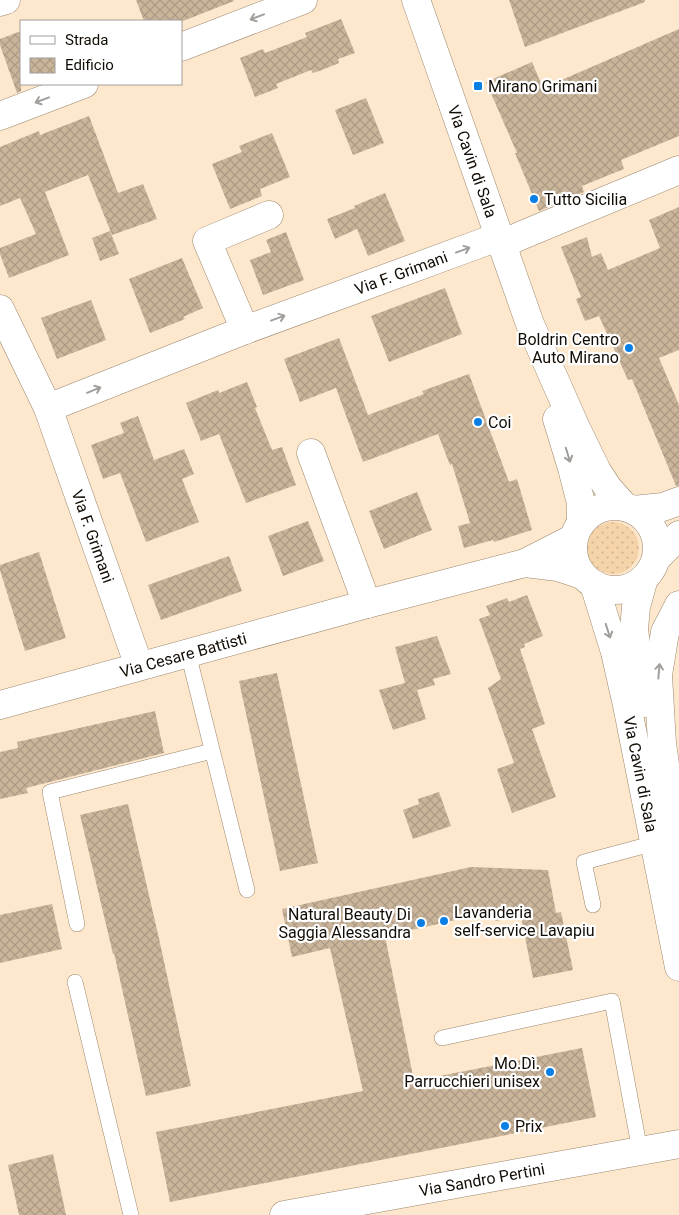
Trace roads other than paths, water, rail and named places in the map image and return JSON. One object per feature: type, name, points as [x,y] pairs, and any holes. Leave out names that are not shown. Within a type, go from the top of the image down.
[{"type":"street","points":[[0,2],[6,0]]},
{"type":"street","points":[[182,47],[303,0]]},
{"type":"street","name":"Via Cavin di Sala","points":[[416,0],[530,324],[581,503],[577,530]]},
{"type":"street","points":[[0,116],[81,85]]},
{"type":"street","name":"Via F. Grimani","points":[[48,408],[245,330],[487,241],[520,236],[679,170]]},
{"type":"street","points":[[245,330],[206,241],[269,215]]},
{"type":"street","name":"Via F. Grimani","points":[[0,309],[48,408],[139,666]]},
{"type":"street","name":"Via Cavin di Sala","points":[[530,324],[597,471],[608,488],[629,508]]},
{"type":"street","points":[[311,454],[367,604]]},
{"type":"street","points":[[679,502],[663,507],[629,508],[608,506],[593,512],[577,530],[573,551],[574,557],[576,564],[588,580],[606,590],[620,590],[633,586],[679,535]]},
{"type":"street","points":[[629,508],[645,519],[653,530],[657,544],[650,569]]},
{"type":"street","name":"Via Cesare Battisti","points":[[0,705],[367,604],[525,563],[577,530]]},
{"type":"street","name":"Via Cesare Battisti","points":[[525,563],[558,567],[588,580]]},
{"type":"street","name":"Via Cavin di Sala","points":[[650,569],[636,606],[634,629],[679,961]]},
{"type":"street","name":"Via Cavin di Sala","points":[[588,580],[615,652],[679,967]]},
{"type":"street","points":[[679,606],[665,632],[658,675],[662,743],[673,823],[679,929]]},
{"type":"street","name":"Via Sandro Pertini","points":[[284,1215],[679,1144]]},
{"type":"lane","points":[[188,653],[247,890]]},
{"type":"lane","points":[[78,924],[50,792],[212,751]]},
{"type":"lane","points":[[592,904],[584,862],[655,843]]},
{"type":"lane","points":[[75,982],[131,1215]]},
{"type":"lane","points":[[442,1038],[612,1001],[640,1151]]},
{"type":"place","name":"Mirano Grimani","points":[[478,86]]},
{"type":"place","name":"Tutto Sicilia","points":[[534,199]]},
{"type":"place","name":"Boldrin Centro Auto Mirano","points":[[629,348]]},
{"type":"place","name":"Coi","points":[[478,422]]},
{"type":"place","name":"Lavanderia self-service Lavapiu","points":[[444,921]]},
{"type":"place","name":"Natural Beauty Di Saggia Alessandra","points":[[421,923]]},
{"type":"place","name":"Mo.Dì. Parrucchieri unisex","points":[[550,1072]]},
{"type":"place","name":"Prix","points":[[505,1126]]}]
